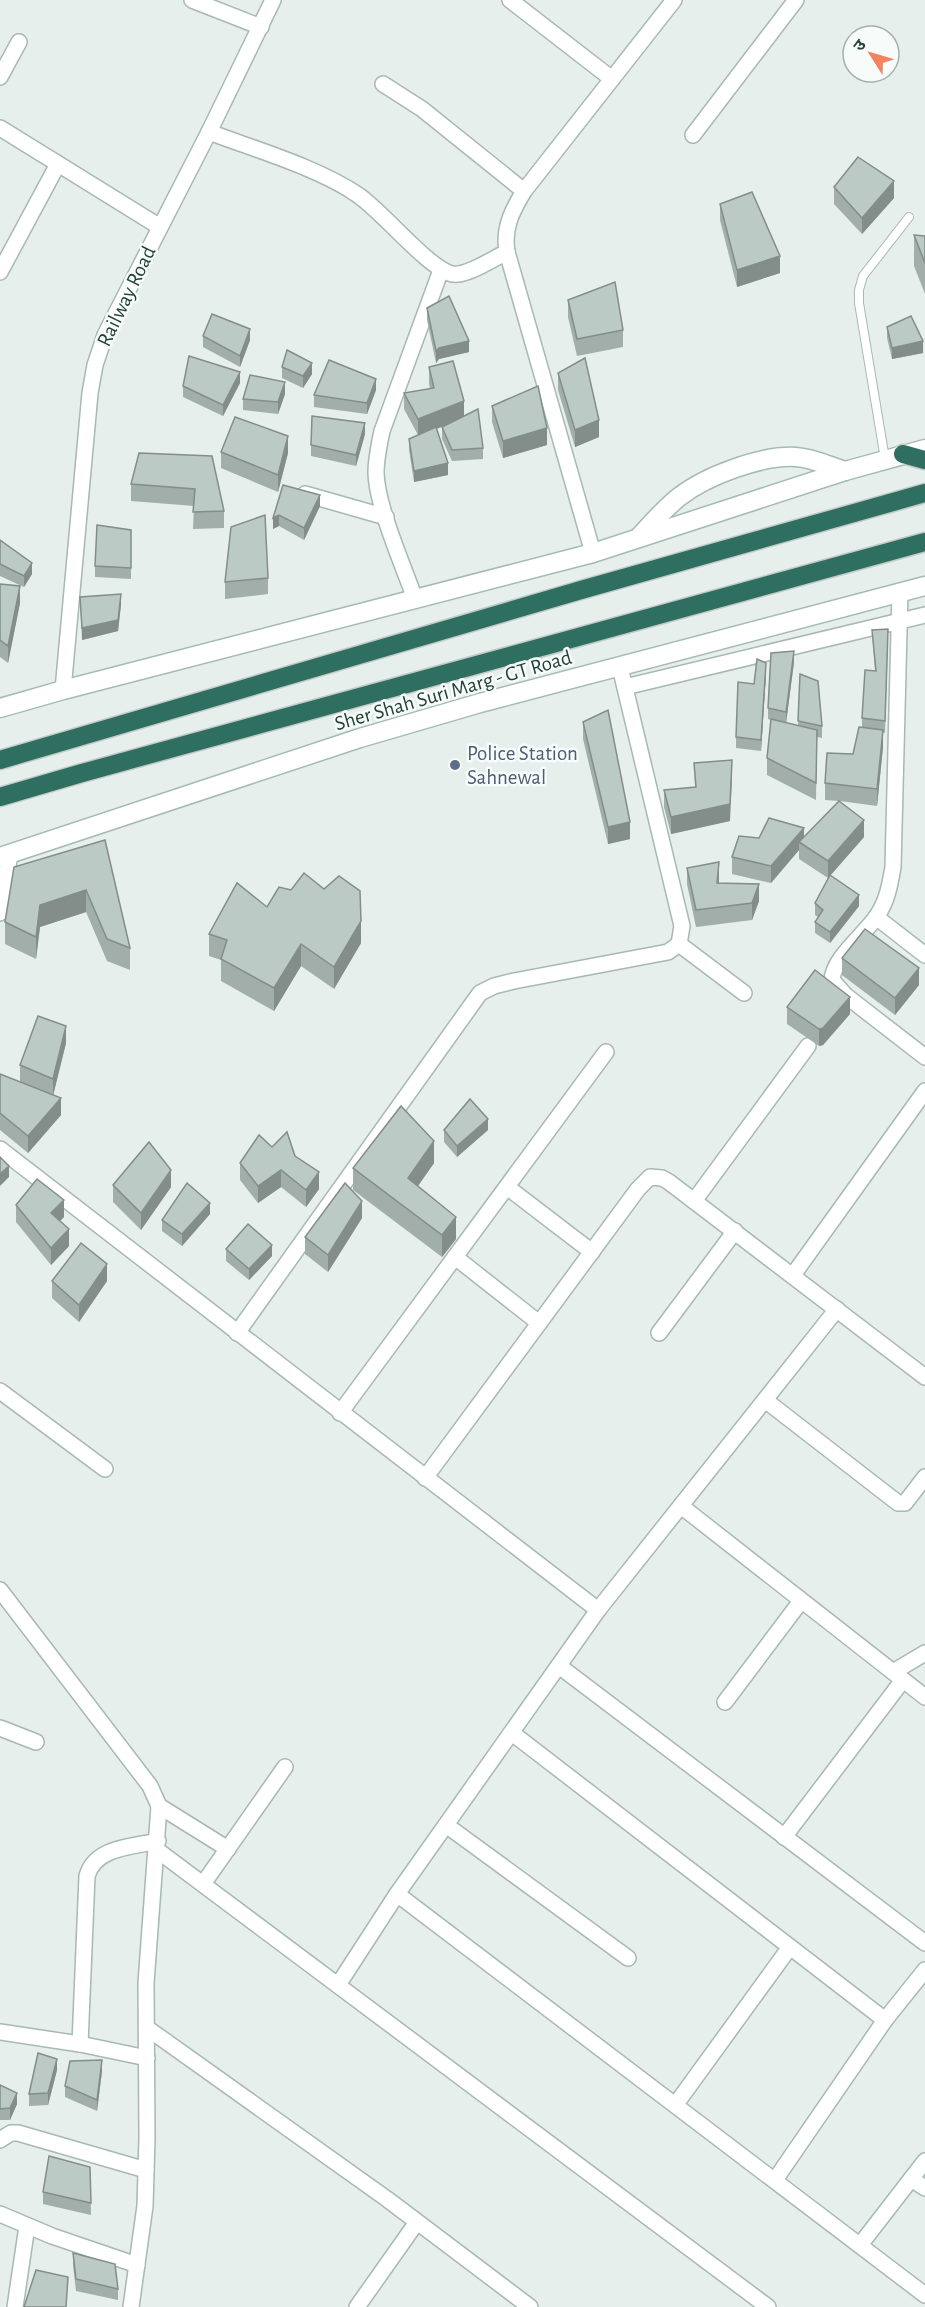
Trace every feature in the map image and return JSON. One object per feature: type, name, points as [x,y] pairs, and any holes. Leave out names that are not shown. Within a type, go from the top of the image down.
[{"type":"highway","points":[[903,454],[925,460]]},
{"type":"highway","points":[[0,760],[581,590],[925,493]]},
{"type":"highway","name":"Sher Shah Suri Marg - GT Road","points":[[0,798],[82,773],[925,542]]},
{"type":"street","points":[[192,0],[261,27]]},
{"type":"street","name":"Railway Road","points":[[63,690],[90,393],[95,365],[105,335],[209,132],[273,0]]},
{"type":"street","points":[[510,0],[612,79]]},
{"type":"street","points":[[593,553],[507,252],[505,238],[507,224],[524,191],[674,0]]},
{"type":"street","points":[[693,135],[796,0]]},
{"type":"street","points":[[0,77],[19,42]]},
{"type":"street","points":[[383,84],[422,109],[524,191]]},
{"type":"street","points":[[0,128],[160,227]]},
{"type":"street","points":[[209,132],[312,172],[357,194],[380,212],[441,270],[454,275],[464,274],[507,252]]},
{"type":"street","points":[[0,272],[58,164]]},
{"type":"street","points":[[415,599],[386,517],[376,475],[382,431],[441,270]]},
{"type":"street","points":[[0,708],[593,553],[845,471],[925,448]]},
{"type":"street","points":[[638,538],[664,509],[701,482],[742,466],[775,457],[797,457],[845,471]]},
{"type":"street","points":[[305,494],[386,517]]},
{"type":"street","name":"Sher Shah Suri Marg - GT Road","points":[[5,855],[360,738],[480,703],[925,586]]},
{"type":"street","points":[[900,592],[893,867],[885,902],[876,917],[839,962],[832,975],[832,980],[845,995],[925,1057]]},
{"type":"street","points":[[625,687],[925,615]]},
{"type":"street","points":[[237,1333],[480,993],[494,986],[514,981],[668,952],[679,944],[682,926],[620,667]]},
{"type":"street","points":[[0,913],[5,855]]},
{"type":"street","points":[[876,917],[925,955]]},
{"type":"street","points":[[679,944],[744,993]]},
{"type":"street","points":[[694,1201],[808,1046]]},
{"type":"street","points":[[340,1413],[606,1052]]},
{"type":"street","points":[[793,1275],[925,1091]]},
{"type":"street","points":[[0,1149],[598,1610]]},
{"type":"street","points":[[425,1478],[638,1189],[650,1177],[662,1178],[694,1201],[925,1377]]},
{"type":"street","points":[[507,1187],[592,1252]]},
{"type":"street","points":[[659,1333],[735,1231]]},
{"type":"street","points":[[455,1257],[539,1323]]},
{"type":"street","points":[[338,1985],[397,1894],[598,1610],[837,1309]]},
{"type":"street","points":[[0,1391],[105,1469]]},
{"type":"street","points":[[765,1400],[898,1503],[905,1503],[925,1477]]},
{"type":"street","points":[[681,1506],[925,1697]]},
{"type":"street","points":[[0,1590],[150,1786],[159,1806],[146,1983],[145,2206],[132,2306]]},
{"type":"street","points":[[725,1702],[801,1601]]},
{"type":"street","points":[[784,1837],[898,1676],[925,1653]]},
{"type":"street","points":[[559,1666],[925,1943]]},
{"type":"street","points":[[0,1728],[36,1742]]},
{"type":"street","points":[[512,1733],[885,2020]]},
{"type":"street","points":[[203,1884],[285,1767]]},
{"type":"street","points":[[159,1806],[228,1849]]},
{"type":"street","points":[[446,1825],[628,1958]]},
{"type":"street","points":[[80,2044],[87,1876],[90,1865],[103,1854],[157,1845],[203,1884],[768,2307]]},
{"type":"street","points":[[397,1894],[925,2295]]},
{"type":"street","points":[[676,2104],[790,1947]]},
{"type":"street","points":[[775,2180],[885,2020],[925,1970]]},
{"type":"street","points":[[147,2028],[417,2222],[513,2302],[530,2307]]},
{"type":"street","points":[[0,2032],[80,2044],[147,2058]]},
{"type":"street","points":[[0,2140],[11,2133],[18,2133],[146,2170]]},
{"type":"street","points":[[860,2245],[925,2161]]},
{"type":"street","points":[[912,2179],[925,2188]]},
{"type":"street","points":[[0,2214],[27,2226],[137,2265]]},
{"type":"street","points":[[357,2307],[417,2222]]},
{"type":"street","points":[[15,2307],[27,2226]]},
{"type":"lane","points":[[885,460],[859,303],[859,290],[863,276],[909,218]]},
{"type":"building","points":[[858,157],[894,181],[862,218],[834,187]]},
{"type":"building","points":[[752,192],[780,256],[737,270],[720,204]]},
{"type":"building","points":[[914,235],[925,236],[925,263]]},
{"type":"building","points":[[615,282],[623,330],[577,339],[568,300]]},
{"type":"building","points":[[449,296],[469,341],[439,348],[436,351],[427,308]]},
{"type":"building","points":[[212,314],[250,329],[240,356],[203,336]]},
{"type":"building","points":[[911,316],[923,341],[892,348],[887,327]]},
{"type":"building","points":[[287,350],[312,363],[303,376],[282,367]]},
{"type":"building","points":[[189,356],[240,372],[223,405],[183,386]]},
{"type":"building","points":[[585,358],[599,420],[575,430],[558,373]]},
{"type":"building","points":[[329,360],[376,379],[367,403],[314,395]]},
{"type":"building","points":[[453,361],[464,401],[418,419],[404,393],[434,388],[429,367]]},
{"type":"building","points":[[250,375],[285,382],[278,402],[243,399]]},
{"type":"building","points":[[538,386],[547,428],[503,441],[492,406]]},
{"type":"building","points":[[478,409],[483,448],[452,450],[442,427]]},
{"type":"building","points":[[312,416],[365,423],[356,455],[311,445]]},
{"type":"building","points":[[235,417],[288,436],[278,475],[221,452]]},
{"type":"building","points":[[436,427],[448,463],[414,471],[409,439]]},
{"type":"building","points":[[139,453],[212,456],[224,511],[193,512],[195,489],[131,484]]},
{"type":"building","points":[[283,485],[320,495],[304,528],[279,515],[273,518]]},
{"type":"building","points":[[265,515],[268,578],[225,582],[231,527]]},
{"type":"building","points":[[97,525],[131,530],[131,568],[95,566]]},
{"type":"building","points":[[0,540],[32,563],[24,576],[0,564]]},
{"type":"building","points":[[0,584],[20,586],[8,646],[0,640]]},
{"type":"building","points":[[121,594],[118,620],[82,628],[80,597]]},
{"type":"building","points":[[888,629],[885,721],[862,718],[865,670],[876,671],[872,630]]},
{"type":"building","points":[[794,651],[786,712],[768,708],[771,653]]},
{"type":"building","points":[[757,659],[766,663],[761,740],[736,737],[738,682],[754,684]]},
{"type":"building","points":[[800,674],[818,681],[822,726],[798,721]]},
{"type":"building","points":[[608,710],[630,822],[608,827],[583,722]]},
{"type":"building","points":[[771,719],[817,730],[816,783],[767,758]]},
{"type":"building","points":[[859,727],[883,730],[877,789],[825,783],[827,753],[853,754]]},
{"type":"building","points":[[732,760],[730,804],[671,817],[664,790],[696,787],[694,763]]},
{"type":"building","points":[[839,801],[864,820],[828,861],[799,842]]},
{"type":"building","points":[[769,818],[804,828],[771,866],[732,857],[739,836],[759,838]]},
{"type":"building","points":[[105,840],[130,948],[107,939],[86,890],[40,905],[36,937],[5,922],[14,867]]},
{"type":"building","points":[[719,862],[717,883],[759,884],[752,903],[696,910],[687,868]]},
{"type":"building","points":[[304,873],[324,889],[339,876],[360,891],[361,921],[334,967],[301,944],[274,988],[221,959],[227,940],[209,934],[237,883],[267,907],[279,887],[291,890]]},
{"type":"building","points":[[830,875],[859,895],[830,932],[815,922],[823,910],[815,903]]},
{"type":"building","points":[[865,929],[919,968],[895,998],[842,958]]},
{"type":"building","points":[[815,970],[850,997],[823,1028],[819,1029],[787,1007]]},
{"type":"building","points":[[38,1016],[66,1026],[53,1079],[20,1065]]},
{"type":"building","points":[[0,1074],[61,1098],[28,1136],[0,1113]]},
{"type":"building","points":[[470,1099],[488,1119],[457,1146],[444,1130]]},
{"type":"building","points":[[401,1106],[434,1141],[408,1178],[456,1217],[442,1235],[353,1168]]},
{"type":"building","points":[[287,1132],[295,1156],[319,1172],[306,1190],[281,1170],[258,1186],[240,1163],[259,1135],[272,1147]]},
{"type":"building","points":[[149,1142],[171,1170],[141,1213],[113,1185]]},
{"type":"building","points":[[0,1157],[9,1166],[0,1174]]},
{"type":"building","points":[[37,1179],[64,1200],[51,1213],[69,1229],[51,1248],[16,1205]]},
{"type":"building","points":[[187,1183],[210,1203],[182,1234],[162,1220]]},
{"type":"building","points":[[345,1183],[362,1201],[328,1255],[305,1237]]},
{"type":"building","points":[[248,1224],[272,1245],[249,1269],[226,1249]]},
{"type":"building","points":[[81,1243],[107,1264],[79,1305],[52,1281]]},
{"type":"building","points":[[38,2053],[57,2059],[48,2093],[29,2094]]},
{"type":"building","points":[[102,2060],[97,2100],[65,2086],[70,2061]]},
{"type":"building","points":[[0,2085],[17,2093],[10,2108],[0,2109]]},
{"type":"building","points":[[49,2156],[90,2167],[91,2203],[43,2192]]},
{"type":"building","points":[[73,2253],[115,2264],[118,2289],[76,2279]]},
{"type":"building","points":[[36,2270],[68,2277],[66,2307],[24,2307]]},
{"type":"place","name":"Police Station Sahnewal","points":[[455,765]]}]
